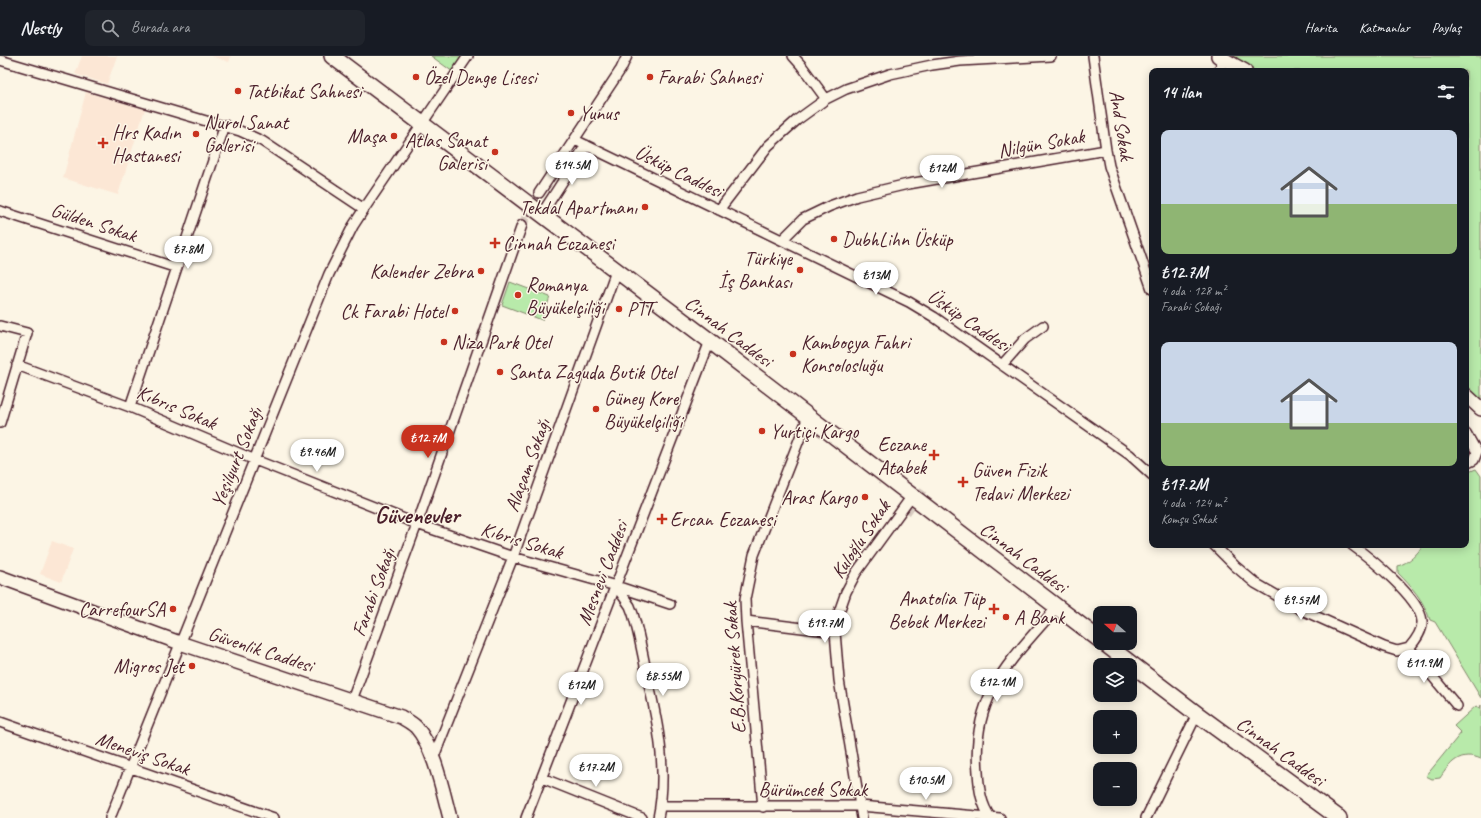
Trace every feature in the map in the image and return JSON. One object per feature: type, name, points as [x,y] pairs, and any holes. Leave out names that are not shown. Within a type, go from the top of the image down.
[{"type":"main road","name":"Cinnah Caddesi","points":[[332,56],[710,341],[1093,635]]},
{"type":"main road","points":[[1220,62],[1237,68]]},
{"type":"main road","points":[[1469,398],[1481,409]]},
{"type":"main road","name":"Güvenlik Caddesi","points":[[0,577],[180,643],[400,717],[415,726],[423,736],[433,760],[450,818]]},
{"type":"main road","name":"Cinnah Caddesi","points":[[1113,650],[1197,714],[1339,818]]},
{"type":"street","name":"Yeşilyurt Sokağı","points":[[110,818],[329,274],[353,226],[468,56]]},
{"type":"street","points":[[539,194],[621,68],[626,56]]},
{"type":"street","points":[[792,56],[801,65],[826,99]]},
{"type":"street","points":[[719,210],[768,146],[797,120],[826,99],[846,89],[890,74],[932,65],[960,61],[1051,56]]},
{"type":"street","name":"And Sokak","points":[[1094,56],[1109,166],[1149,280]]},
{"type":"street","points":[[0,60],[225,125],[262,141],[364,209]]},
{"type":"street","points":[[130,407],[225,125]]},
{"type":"street","name":"Üsküp Caddesi","points":[[575,140],[844,269],[934,316],[1130,455],[1149,472]]},
{"type":"street","points":[[541,215],[586,146]]},
{"type":"street","name":"Nilgün Sokak","points":[[782,240],[803,219],[830,206],[857,196],[908,184],[1106,150]]},
{"type":"street","name":"Gülden Sokak","points":[[0,211],[177,268]]},
{"type":"street","name":"Farabi Sokağı","points":[[352,700],[417,524],[522,225]]},
{"type":"street","name":"Alaçam Sokağı","points":[[433,760],[513,557],[616,271]]},
{"type":"street","points":[[0,326],[27,334],[0,423]]},
{"type":"street","points":[[1002,365],[1025,339],[1043,326]]},
{"type":"street","name":"Mesnevi Caddesi","points":[[526,818],[710,341]]},
{"type":"street","name":"Kıbrıs Sokak","points":[[17,365],[130,407],[255,460],[417,524],[513,557],[616,586],[670,604]]},
{"type":"street","name":"E.B.Koryürek Sokak","points":[[763,807],[745,599],[754,555],[808,417]]},
{"type":"street","points":[[1469,438],[1477,452],[1474,460],[1469,462]]},
{"type":"street","name":"Kuloğlu Sokak","points":[[862,818],[839,680],[835,632],[839,612],[846,592],[856,573],[912,496]]},
{"type":"street","points":[[1217,548],[1255,583],[1302,610],[1384,647],[1397,651],[1409,648],[1415,642],[1420,633],[1422,621],[1415,605],[1394,580],[1356,548]]},
{"type":"street","points":[[616,586],[630,606],[633,614],[653,702],[662,763],[662,787],[658,818]]},
{"type":"street","points":[[991,817],[984,806],[979,788],[976,758],[977,734],[984,707],[991,691],[1003,671],[1057,607]]},
{"type":"street","points":[[746,620],[835,632]]},
{"type":"street","points":[[1409,648],[1457,706]]},
{"type":"street","points":[[1146,818],[1197,714]]},
{"type":"street","name":"Meneviş Sokak","points":[[0,722],[274,818]]},
{"type":"street","points":[[542,778],[642,818]]},
{"type":"street","name":"Bürümcek Sokak","points":[[660,806],[860,806],[1000,818]]},
{"type":"shaded area","points":[[82,56],[117,56],[107,84],[75,74]]},
{"type":"shaded area","points":[[211,56],[231,56],[229,62]]},
{"type":"shaded area","name":"Hrs Kadın Hastanesi","points":[[86,92],[145,109],[118,195],[63,178]]},
{"type":"shaded area","points":[[52,541],[73,549],[61,582],[40,574]]},
{"type":"green space","points":[[431,56],[462,56],[453,72]]},
{"type":"green space","points":[[1218,56],[1481,56],[1481,409],[1469,398],[1469,68],[1240,68]]},
{"type":"green space","points":[[510,282],[550,297],[542,320],[502,305]]},
{"type":"green space","points":[[1476,469],[1481,476],[1481,698],[1435,622],[1430,620],[1421,600],[1398,573],[1398,566],[1412,558],[1421,548],[1469,548],[1469,472]]},
{"type":"green space","points":[[1481,705],[1481,759],[1467,756],[1461,757],[1448,767],[1440,778],[1432,779],[1426,776],[1461,733],[1454,726],[1476,706],[1480,708]]},
{"type":"tunnel","points":[[522,225],[539,193]]},
{"type":"tunnel","points":[[907,513],[924,489]]},
{"type":"place","name":"Özel Denge Lisesi","points":[[416,77]]},
{"type":"place","name":"Farabi Sahnesi","points":[[650,77]]},
{"type":"place","name":"Tatbikat Sahnesi","points":[[238,91]]},
{"type":"place","name":"Yunus","points":[[571,113]]},
{"type":"place","name":"Nurol Sanat Galerisi","points":[[196,134]]},
{"type":"place","name":"Maşa","points":[[394,136]]},
{"type":"place","name":"Hrs Kadın Hastanesi","points":[[103,143]]},
{"type":"place","name":"Atlas Sanat Galerisi","points":[[495,152]]},
{"type":"place","name":"Tekdal Apartmanı","points":[[645,207]]},
{"type":"place","name":"DubhLihn Üsküp","points":[[834,239]]},
{"type":"place","name":"Cinnah Eczanesi","points":[[495,243]]},
{"type":"place","name":"Türkiye İş Bankası","points":[[800,270]]},
{"type":"place","name":"Kalender Zebra","points":[[481,271]]},
{"type":"place","name":"Romanya Büyükelçiliği","points":[[518,295]]},
{"type":"place","name":"PTT","points":[[619,309]]},
{"type":"place","name":"Ck Farabi Hotel","points":[[455,311]]},
{"type":"place","name":"Niza Park Otel","points":[[444,342]]},
{"type":"place","name":"Kamboçya Fahri Konsolosluğu","points":[[793,354]]},
{"type":"place","name":"Santa Zaguda Butik Otel","points":[[500,372]]},
{"type":"place","name":"Güney Kore Büyükelçiliği","points":[[596,409]]},
{"type":"place","name":"Yurtiçi Kargo","points":[[762,431]]},
{"type":"place","name":"Eczane Atabek","points":[[934,455]]},
{"type":"place","name":"Güven Fizik Tedavi Merkezi","points":[[963,482]]},
{"type":"place","name":"Aras Kargo","points":[[865,497]]},
{"type":"place","name":"Ercan Eczanesi","points":[[662,519]]},
{"type":"place","name":"CarrefourSA","points":[[173,609]]},
{"type":"place","name":"Anatolia Tüp Bebek Merkezi","points":[[994,609]]},
{"type":"place","name":"A Bank","points":[[1006,617]]},
{"type":"place","name":"Migros Jet","points":[[192,666]]},
{"type":"district","name":"Güvenevler","points":[[417,515]]}]
